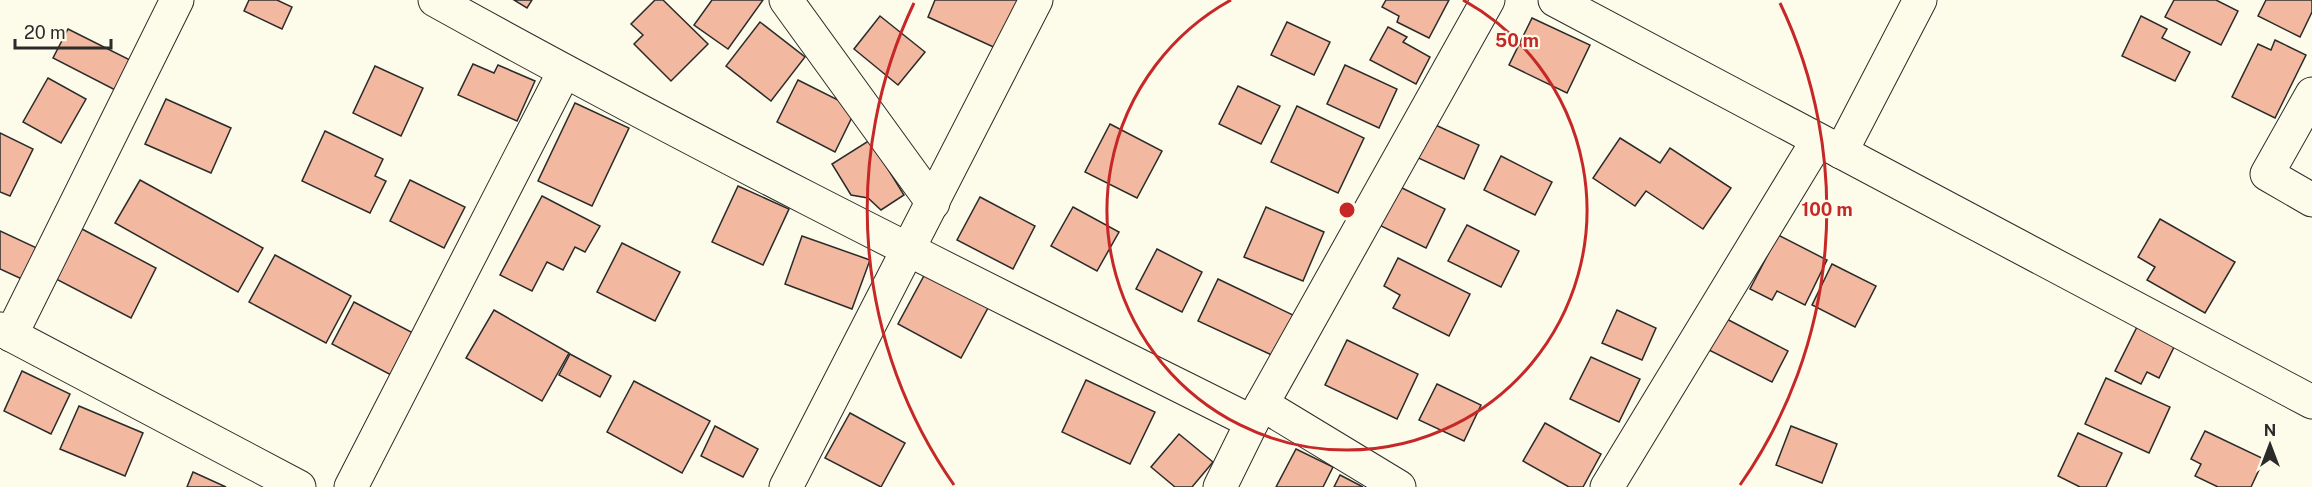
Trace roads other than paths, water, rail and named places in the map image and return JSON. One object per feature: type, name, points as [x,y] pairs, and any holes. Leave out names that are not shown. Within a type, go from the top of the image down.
[{"type":"street","points":[[177,0],[5,332],[299,487]]},
{"type":"street","points":[[435,0],[564,72],[909,251],[1257,413],[1399,487]]},
{"type":"street","points":[[786,0],[933,203]]},
{"type":"street","points":[[786,487],[1036,0]]},
{"type":"street","points":[[1220,487],[1257,413],[1488,0]]},
{"type":"street","points":[[1555,0],[2312,402]]},
{"type":"street","points":[[1607,487],[1830,146],[1920,0]]},
{"type":"street","points":[[351,487],[564,72]]},
{"type":"street","points":[[2312,94],[2267,174],[2312,200]]}]
